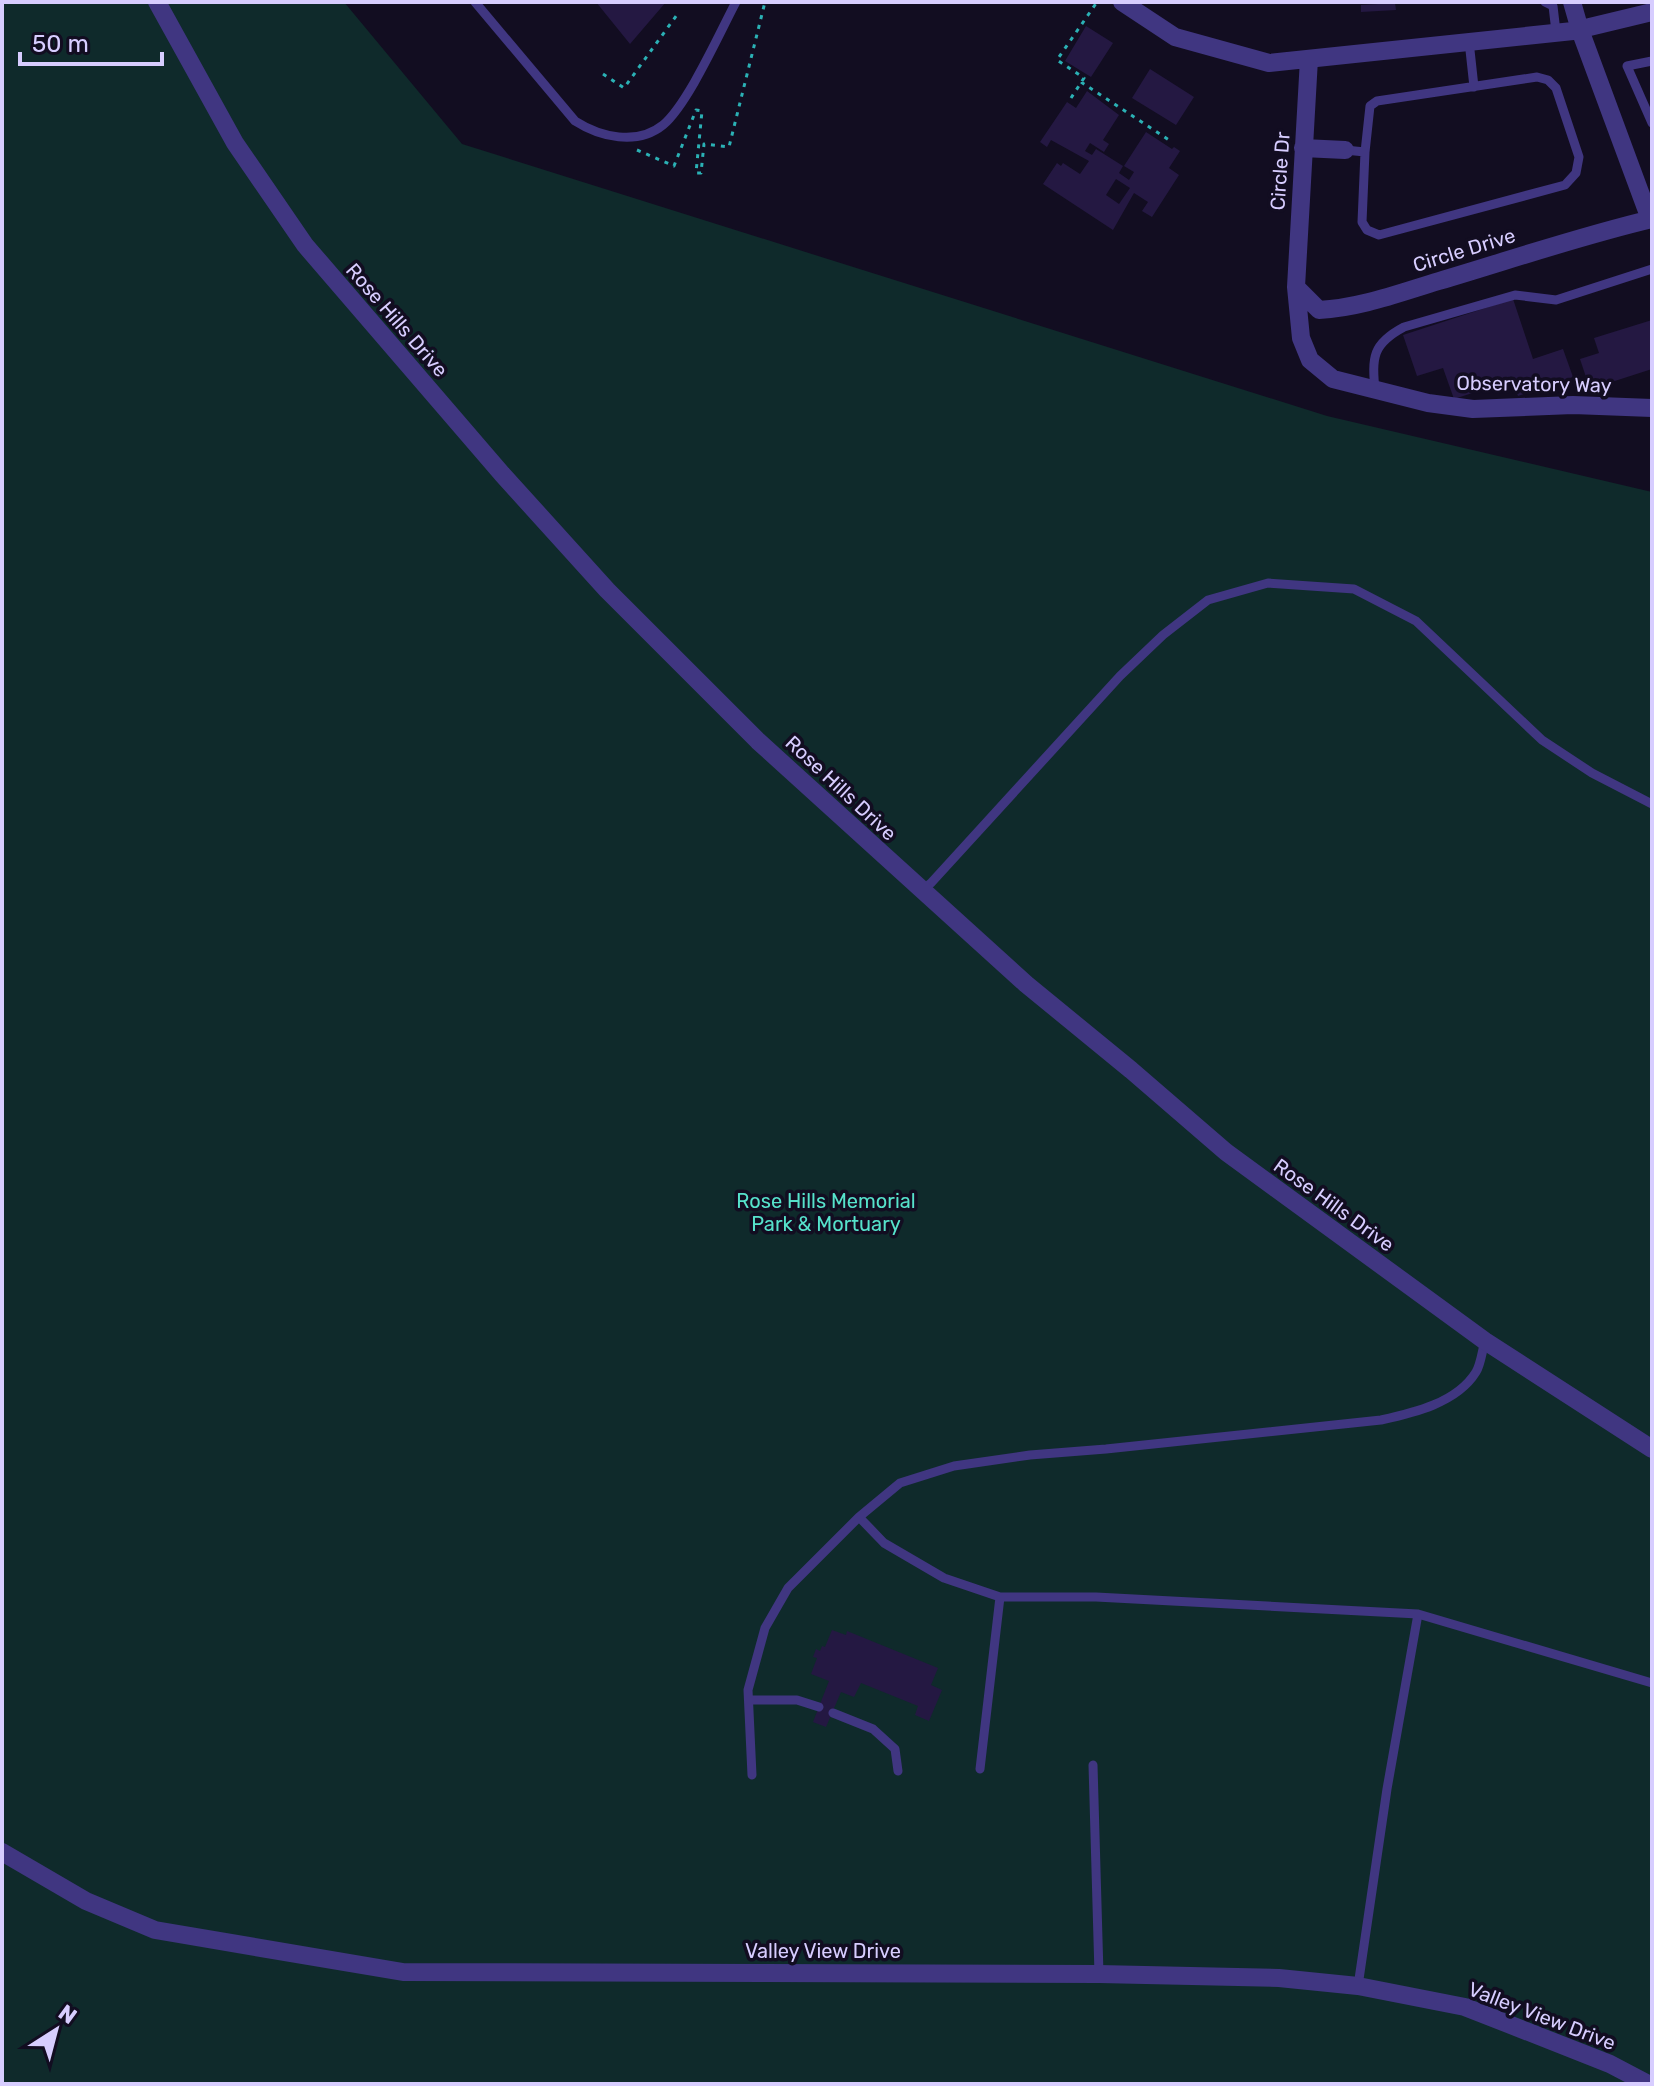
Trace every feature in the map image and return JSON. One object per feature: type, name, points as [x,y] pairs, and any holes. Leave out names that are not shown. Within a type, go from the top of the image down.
[{"type":"street","name":"Rose Hills Drive","points":[[157,2],[235,143],[305,245],[340,288],[607,590],[768,751],[1026,984],[1226,1152],[1485,1341],[1652,1449]]},
{"type":"street","points":[[1122,2],[1175,37],[1269,63],[1580,30],[1652,12]]},
{"type":"street","points":[[1572,2],[1651,221]]},
{"type":"street","name":"Circle Dr","points":[[1296,287],[1309,59]]},
{"type":"street","points":[[1303,148],[1345,150]]},
{"type":"street","name":"Circle Drive","points":[[1296,287],[1319,310],[1348,308],[1579,236],[1651,221]]},
{"type":"street","name":"Observatory Way","points":[[1296,287],[1301,338],[1310,360],[1333,379],[1428,403],[1473,409],[1573,405],[1652,408]]},
{"type":"street","name":"Valley View Drive","points":[[2,1852],[86,1901],[155,1930],[403,1972],[1099,1974],[1279,1978],[1358,1986],[1465,2007],[1610,2064],[1648,2084]]},
{"type":"lane","points":[[475,2],[575,121],[607,137],[651,132],[663,125],[682,103],[736,2]]},
{"type":"lane","points":[[1545,2],[1553,6],[1556,32]]},
{"type":"lane","points":[[1469,41],[1474,87]]},
{"type":"lane","points":[[1652,61],[1627,66],[1652,123]]},
{"type":"lane","points":[[1537,77],[1548,80],[1556,88],[1579,157],[1576,173],[1565,185],[1379,235],[1367,230],[1362,222],[1370,106],[1377,101],[1474,87],[1537,77]]},
{"type":"lane","points":[[1345,150],[1365,152]]},
{"type":"lane","points":[[1375,391],[1372,362],[1378,346],[1404,327],[1515,295],[1556,300],[1652,269]]},
{"type":"lane","points":[[921,891],[1120,676],[1163,635],[1208,600],[1268,583],[1354,589],[1416,621],[1542,740],[1592,773],[1652,804]]},
{"type":"lane","points":[[752,1775],[748,1690],[765,1628],[788,1588],[859,1517],[900,1483],[954,1466],[1030,1455],[1381,1420],[1415,1413],[1454,1394],[1476,1372],[1485,1341]]},
{"type":"lane","points":[[859,1517],[884,1543],[944,1578],[1000,1597],[1096,1597],[1418,1614],[1652,1683]]},
{"type":"lane","points":[[980,1769],[1000,1597]]},
{"type":"lane","points":[[1358,1986],[1387,1789],[1418,1614]]},
{"type":"lane","points":[[749,1700],[797,1700],[819,1707]]},
{"type":"lane","points":[[833,1713],[873,1729],[895,1749],[898,1771]]},
{"type":"lane","points":[[1093,1765],[1099,1974]]},
{"type":"path","points":[[630,147],[674,166],[696,110],[702,111],[696,173],[701,173],[704,144],[729,147],[765,2]]},
{"type":"path","points":[[1071,98],[1084,78],[1057,60],[1097,2]]},
{"type":"path","points":[[603,74],[624,88],[679,12]]},
{"type":"path","points":[[1081,82],[1169,140]]},
{"type":"green space","name":"Rose Hills Memorial Park & Mortuary","points":[[2,2],[344,2],[462,144],[1327,416],[1652,492],[1652,2084],[2,2084]]},
{"type":"building","points":[[596,2],[666,2],[630,44]]},
{"type":"building","points":[[1395,3],[1396,10],[1361,12],[1361,5]]},
{"type":"building","points":[[1086,26],[1113,43],[1091,77],[1065,61]]},
{"type":"building","points":[[1150,69],[1194,97],[1176,125],[1132,98]]},
{"type":"building","points":[[1087,91],[1119,115],[1103,140],[1109,144],[1104,152],[1090,143],[1085,151],[1092,155],[1096,149],[1123,166],[1119,173],[1129,180],[1134,172],[1124,166],[1146,132],[1180,151],[1169,168],[1179,175],[1152,217],[1142,211],[1148,202],[1134,193],[1113,230],[1043,184],[1057,163],[1061,166],[1063,163],[1080,174],[1089,161],[1051,140],[1047,147],[1040,142],[1067,102],[1076,108]],"holes":[[[1116,179],[1130,188],[1119,204],[1106,195]]]},
{"type":"building","points":[[1513,299],[1533,359],[1563,349],[1573,377],[1518,396],[1512,380],[1454,399],[1443,368],[1417,376],[1403,335]]},
{"type":"building","points":[[1652,320],[1652,369],[1590,389],[1580,359],[1599,353],[1594,338]]},
{"type":"building","points":[[832,1630],[846,1635],[847,1631],[938,1668],[931,1685],[942,1690],[929,1721],[915,1715],[918,1706],[861,1683],[854,1697],[841,1692],[826,1727],[813,1722],[829,1681],[811,1674],[817,1658],[813,1657],[816,1649],[820,1651],[822,1646],[825,1647]]}]
